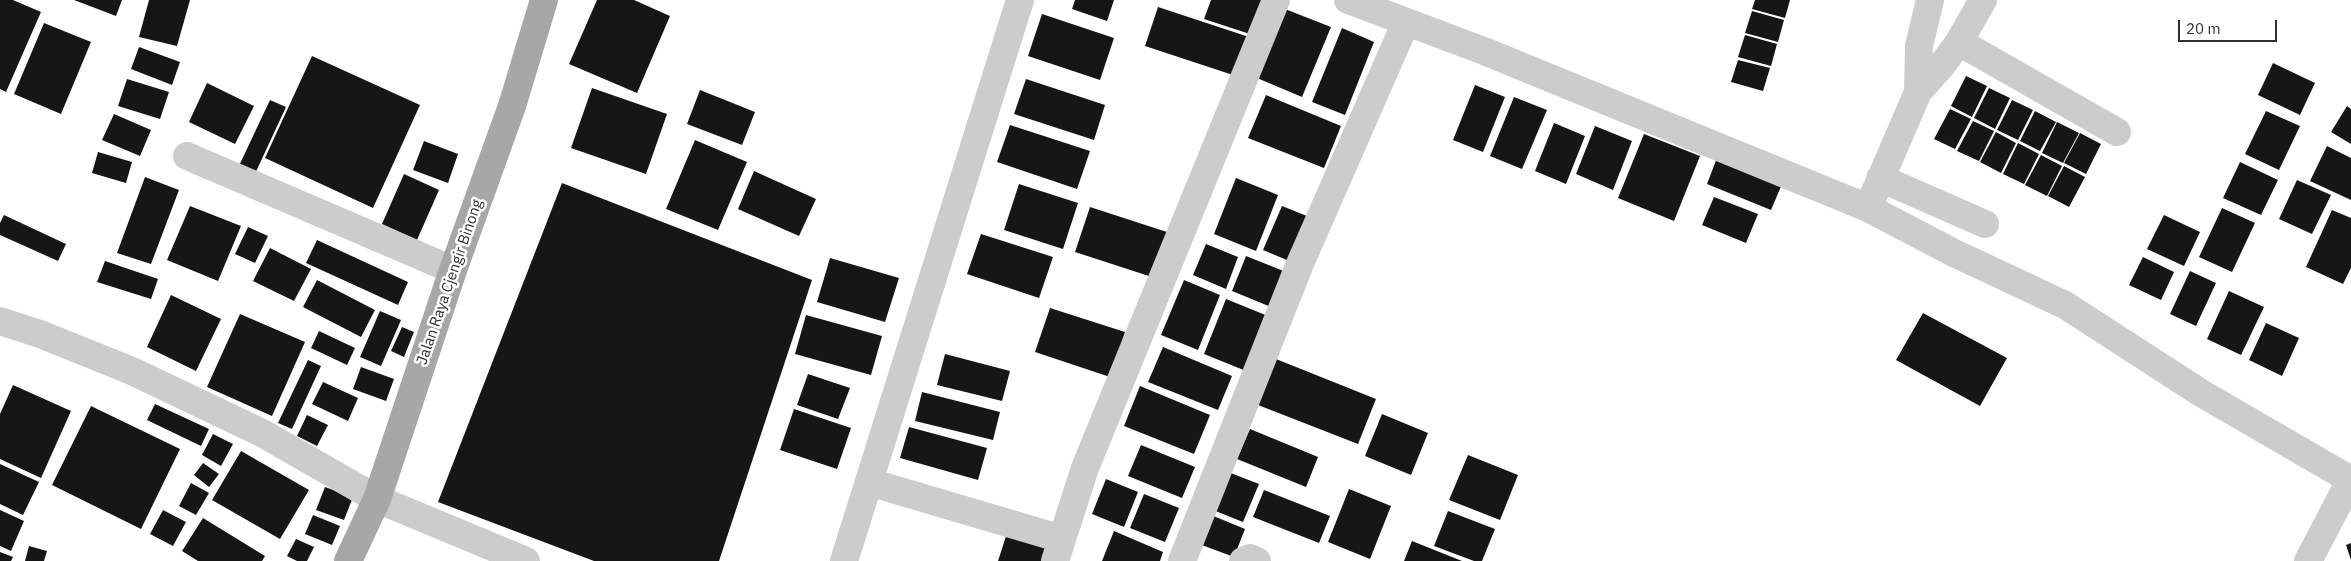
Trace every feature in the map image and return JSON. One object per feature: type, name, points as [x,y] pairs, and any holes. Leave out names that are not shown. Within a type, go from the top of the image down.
[{"type":"main road","name":"Jalan Raya Cjengir Binong","points":[[348,561],[376,499],[453,270],[512,106],[544,0]]},
{"type":"street","points":[[844,561],[1020,0]]},
{"type":"street","points":[[869,482],[1058,550],[1085,468],[1276,0]]},
{"type":"street","points":[[1348,0],[1484,51],[1868,208],[1954,253],[2065,305],[2202,393],[2351,480],[2308,561]]},
{"type":"street","points":[[1918,92],[1919,46],[1930,0]]},
{"type":"street","points":[[1868,208],[1918,92],[1942,66],[1959,42],[1983,0]]},
{"type":"street","points":[[1182,561],[1299,266],[1406,22]]},
{"type":"street","points":[[1959,42],[2117,132]]},
{"type":"street","points":[[187,156],[453,270]]},
{"type":"street","points":[[1880,178],[1985,224]]},
{"type":"street","points":[[0,321],[40,334],[132,371],[262,433],[376,499],[526,561]]},
{"type":"street","points":[[1244,561],[1250,558],[1257,561]]},
{"type":"building","points":[[0,0],[13,0],[41,12],[6,92],[0,89]]},
{"type":"building","points":[[74,0],[122,0],[116,16]]},
{"type":"building","points":[[149,0],[190,0],[177,46],[139,37]]},
{"type":"building","points":[[597,0],[634,0],[670,16],[637,93],[569,64]]},
{"type":"building","points":[[1075,0],[1114,0],[1107,21],[1072,9]]},
{"type":"building","points":[[1211,0],[1265,0],[1253,35],[1204,19]]},
{"type":"building","points":[[1755,0],[1790,0],[1785,18],[1752,9]]},
{"type":"building","points":[[1158,7],[1249,37],[1236,76],[1145,46]]},
{"type":"building","points":[[1285,9],[1331,27],[1302,97],[1257,78]]},
{"type":"building","points":[[1752,11],[1784,20],[1778,42],[1745,33]]},
{"type":"building","points":[[1042,14],[1114,38],[1100,80],[1028,56]]},
{"type":"building","points":[[44,23],[91,42],[61,114],[14,94]]},
{"type":"building","points":[[1342,28],[1374,42],[1345,115],[1312,102]]},
{"type":"building","points":[[1745,35],[1777,44],[1771,66],[1738,57]]},
{"type":"building","points":[[139,47],[180,62],[172,85],[131,69]]},
{"type":"building","points":[[312,56],[420,105],[373,208],[265,158]]},
{"type":"building","points":[[1738,60],[1770,68],[1763,91],[1731,82]]},
{"type":"building","points":[[2273,63],[2315,83],[2300,115],[2258,95]]},
{"type":"building","points":[[1966,76],[1987,86],[1972,117],[1951,106]]},
{"type":"building","points":[[127,79],[169,92],[160,119],[118,106]]},
{"type":"building","points":[[1026,79],[1105,105],[1094,140],[1014,114]]},
{"type":"building","points":[[207,83],[254,106],[235,144],[189,122]]},
{"type":"building","points":[[1475,85],[1505,97],[1483,152],[1453,140]]},
{"type":"building","points":[[592,88],[667,114],[646,174],[571,148]]},
{"type":"building","points":[[1989,88],[2010,98],[1995,129],[1974,118]]},
{"type":"building","points":[[700,90],[755,112],[742,145],[687,124]]},
{"type":"building","points":[[1266,95],[1341,126],[1324,168],[1248,138]]},
{"type":"building","points":[[1514,97],[1547,110],[1522,169],[1490,156]]},
{"type":"building","points":[[270,100],[286,107],[253,178],[237,170]]},
{"type":"building","points":[[2012,100],[2033,110],[2018,140],[1997,130]]},
{"type":"building","points":[[2347,106],[2351,109],[2351,144],[2331,132]]},
{"type":"building","points":[[1950,109],[1971,119],[1955,149],[1934,139]]},
{"type":"building","points":[[2035,111],[2056,122],[2040,151],[2020,141]]},
{"type":"building","points":[[2266,111],[2300,126],[2279,170],[2245,154]]},
{"type":"building","points":[[114,114],[151,130],[140,156],[102,140]]},
{"type":"building","points":[[1973,121],[1994,131],[1979,161],[1957,151]]},
{"type":"building","points":[[2057,122],[2079,133],[2063,163],[2042,153]]},
{"type":"building","points":[[1554,123],[1585,136],[1566,184],[1535,171]]},
{"type":"building","points":[[1010,125],[1090,151],[1077,189],[997,162]]},
{"type":"building","points":[[1595,126],[1632,141],[1613,190],[1576,174]]},
{"type":"building","points":[[1996,132],[2016,143],[2001,173],[1980,162]]},
{"type":"building","points":[[2080,133],[2101,144],[2086,174],[2064,163]]},
{"type":"building","points":[[1644,134],[1700,156],[1674,221],[1618,198]]},
{"type":"building","points":[[695,140],[747,162],[718,230],[666,209]]},
{"type":"building","points":[[424,141],[458,154],[448,183],[413,170]]},
{"type":"building","points":[[2018,143],[2039,154],[2024,184],[2003,174]]},
{"type":"building","points":[[2327,146],[2351,158],[2351,200],[2310,181]]},
{"type":"building","points":[[1720,150],[1785,177],[1771,210],[1707,184]]},
{"type":"building","points":[[98,152],[132,162],[126,183],[92,173]]},
{"type":"building","points":[[2041,155],[2062,166],[2047,196],[2025,185]]},
{"type":"building","points":[[2240,162],[2278,180],[2261,215],[2223,198]]},
{"type":"building","points":[[2064,166],[2085,177],[2069,207],[2048,196]]},
{"type":"building","points":[[754,171],[816,199],[799,236],[738,209]]},
{"type":"building","points":[[404,174],[439,190],[417,240],[382,224]]},
{"type":"building","points":[[145,177],[179,190],[151,264],[117,253]]},
{"type":"building","points":[[1236,178],[1278,195],[1256,251],[1214,234]]},
{"type":"building","points":[[2297,180],[2331,195],[2312,234],[2279,219]]},
{"type":"building","points":[[562,183],[812,280],[719,561],[594,561],[438,502]]},
{"type":"building","points":[[1019,184],[1078,203],[1063,249],[1004,230]]},
{"type":"building","points":[[1714,197],[1758,214],[1746,243],[1702,225]]},
{"type":"building","points":[[190,206],[241,226],[218,281],[167,260]]},
{"type":"building","points":[[1282,206],[1312,218],[1294,263],[1263,250]]},
{"type":"building","points":[[1090,207],[1170,233],[1155,278],[1075,252]]},
{"type":"building","points":[[2222,208],[2255,223],[2232,272],[2199,257]]},
{"type":"building","points":[[2332,210],[2351,218],[2351,268],[2343,284],[2306,267]]},
{"type":"building","points":[[4,215],[66,244],[58,261],[0,235],[0,223]]},
{"type":"building","points":[[2164,215],[2200,232],[2184,266],[2147,249]]},
{"type":"building","points":[[248,227],[268,236],[255,263],[235,254]]},
{"type":"building","points":[[981,234],[1053,257],[1039,298],[967,274]]},
{"type":"building","points":[[317,240],[408,282],[398,305],[306,263]]},
{"type":"building","points":[[1206,244],[1238,257],[1226,289],[1193,275]]},
{"type":"building","points":[[270,248],[311,269],[294,301],[253,281]]},
{"type":"building","points":[[1246,256],[1286,272],[1271,307],[1232,291]]},
{"type":"building","points":[[2143,257],[2174,272],[2161,300],[2129,285]]},
{"type":"building","points":[[830,258],[899,278],[885,322],[817,302]]},
{"type":"building","points":[[105,261],[158,279],[151,299],[97,282]]},
{"type":"building","points":[[2190,271],[2216,283],[2196,326],[2170,314]]},
{"type":"building","points":[[317,280],[375,310],[361,337],[303,307]]},
{"type":"building","points":[[1184,280],[1220,295],[1198,350],[1161,335]]},
{"type":"building","points":[[2229,291],[2264,307],[2241,355],[2207,339]]},
{"type":"building","points":[[171,295],[221,319],[196,371],[147,347]]},
{"type":"building","points":[[1226,299],[1268,316],[1246,371],[1204,354]]},
{"type":"building","points":[[1050,308],[1125,332],[1110,377],[1035,352]]},
{"type":"building","points":[[380,311],[401,320],[381,366],[360,357]]},
{"type":"building","points":[[1923,313],[2007,358],[1980,406],[1896,360]]},
{"type":"building","points":[[240,314],[305,342],[272,416],[207,387]]},
{"type":"building","points":[[806,315],[882,336],[871,375],[795,354]]},
{"type":"building","points":[[2266,323],[2299,338],[2282,376],[2249,360]]},
{"type":"building","points":[[402,327],[414,332],[404,357],[391,351]]},
{"type":"building","points":[[319,331],[355,348],[347,365],[311,348]]},
{"type":"building","points":[[1163,347],[1232,376],[1218,410],[1148,382]]},
{"type":"building","points":[[945,354],[1010,371],[1002,401],[937,385]]},
{"type":"building","points":[[1276,359],[1376,399],[1358,444],[1258,405]]},
{"type":"building","points":[[308,360],[321,366],[292,429],[278,423]]},
{"type":"building","points":[[361,367],[394,379],[386,401],[353,389]]},
{"type":"building","points":[[808,374],[850,388],[838,419],[797,405]]},
{"type":"building","points":[[323,382],[358,398],[348,421],[312,404]]},
{"type":"building","points":[[13,385],[71,411],[41,478],[0,459],[0,414]]},
{"type":"building","points":[[1140,386],[1210,415],[1194,454],[1124,426]]},
{"type":"building","points":[[922,392],[1000,412],[993,440],[915,421]]},
{"type":"building","points":[[155,404],[209,429],[201,446],[147,420]]},
{"type":"building","points":[[91,406],[180,449],[141,529],[52,485]]},
{"type":"building","points":[[794,409],[851,428],[837,469],[780,450]]},
{"type":"building","points":[[1382,414],[1428,433],[1411,475],[1365,456]]},
{"type":"building","points":[[307,415],[328,425],[317,446],[297,436]]},
{"type":"building","points":[[909,427],[987,448],[978,480],[900,458]]},
{"type":"building","points":[[1250,429],[1318,457],[1306,487],[1237,459]]},
{"type":"building","points":[[213,434],[233,444],[221,466],[202,455]]},
{"type":"building","points":[[1141,445],[1195,467],[1182,498],[1128,476]]},
{"type":"building","points":[[241,451],[309,490],[280,539],[212,500]]},
{"type":"building","points":[[1468,455],[1518,475],[1500,520],[1449,500]]},
{"type":"building","points":[[203,463],[219,474],[209,487],[194,475]]},
{"type":"building","points":[[0,464],[39,482],[23,515],[0,504]]},
{"type":"building","points":[[1223,470],[1259,484],[1243,522],[1208,508]]},
{"type":"building","points":[[1106,479],[1138,492],[1124,527],[1092,514]]},
{"type":"building","points":[[191,483],[209,493],[196,515],[179,506]]},
{"type":"building","points":[[325,487],[353,497],[344,520],[316,510]]},
{"type":"building","points":[[1349,489],[1391,506],[1370,559],[1328,542]]},
{"type":"building","points":[[1264,490],[1330,516],[1319,543],[1253,517]]},
{"type":"building","points":[[1144,494],[1179,508],[1165,542],[1130,528]]},
{"type":"building","points":[[0,510],[24,521],[11,551],[0,546]]},
{"type":"building","points":[[163,510],[186,522],[173,546],[150,534]]},
{"type":"building","points":[[1448,511],[1495,529],[1482,561],[1474,561],[1434,546]]},
{"type":"building","points":[[313,515],[340,526],[332,545],[305,534]]},
{"type":"building","points":[[1211,515],[1245,529],[1234,557],[1199,544]]},
{"type":"building","points":[[203,518],[265,556],[262,561],[198,561],[182,551]]},
{"type":"building","points":[[1114,531],[1163,552],[1160,561],[1102,561]]},
{"type":"building","points":[[1007,533],[1050,546],[1045,561],[998,561]]},
{"type":"building","points":[[296,539],[314,547],[307,561],[297,561],[287,556]]},
{"type":"building","points":[[1412,541],[1462,561],[1404,561]]},
{"type":"building","points":[[2351,543],[2351,560],[2346,545]]},
{"type":"building","points":[[29,546],[47,551],[44,561],[25,561]]},
{"type":"building","points":[[0,552],[13,557],[11,561],[0,561]]}]
